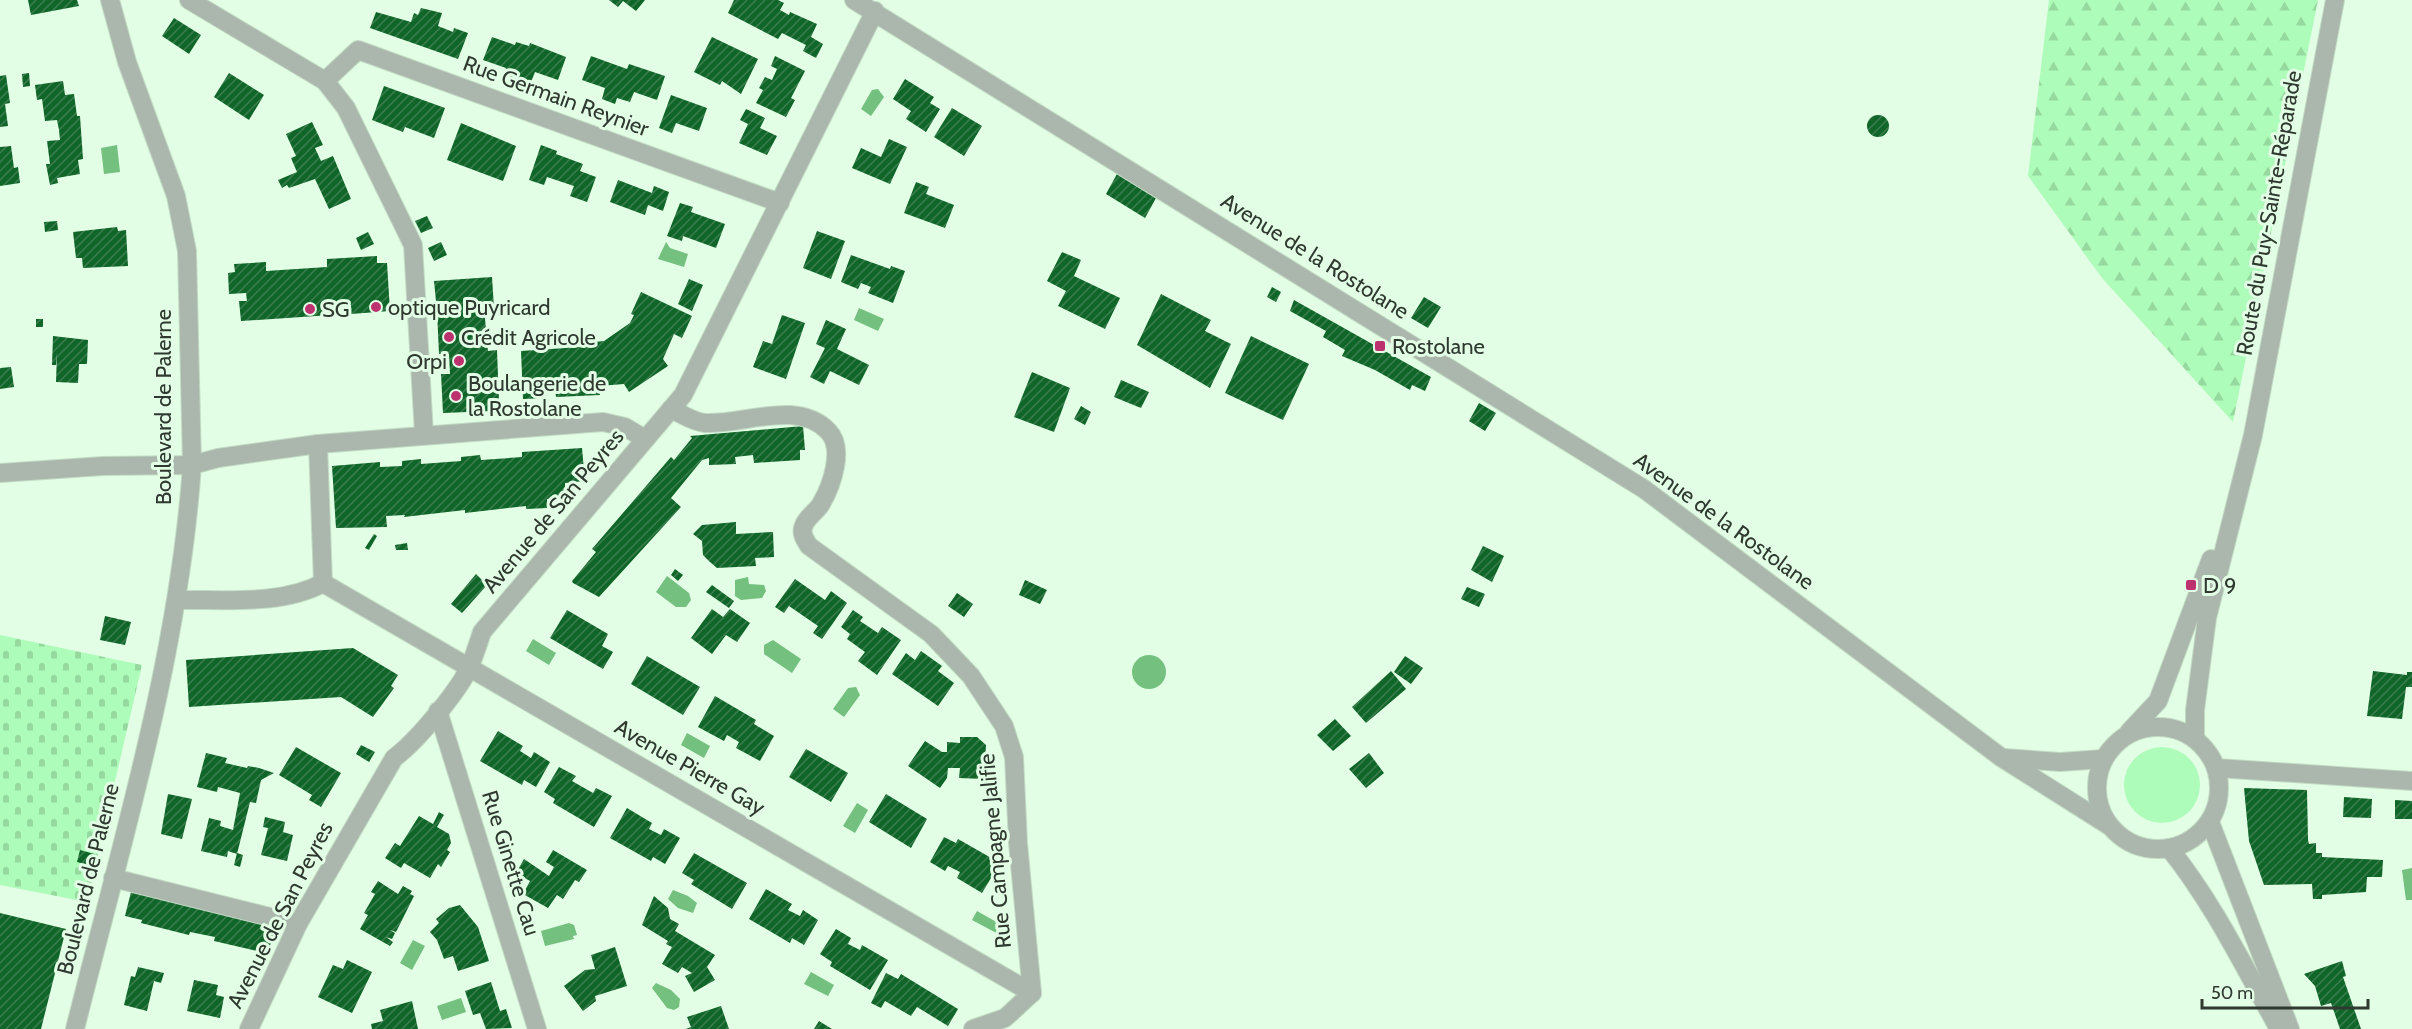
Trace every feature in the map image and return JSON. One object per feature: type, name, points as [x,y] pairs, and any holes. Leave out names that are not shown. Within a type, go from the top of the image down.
[{"type":"street","name":"Boulevard de Palerne","points":[[75,1029],[136,788],[177,600],[192,465],[187,251],[176,196],[127,62],[110,0]]},
{"type":"street","points":[[189,0],[325,81],[346,108],[413,245],[424,434]]},
{"type":"street","name":"Avenue de la Rostolane","points":[[854,0],[1644,489],[2002,758],[2109,825]]},
{"type":"street","name":"Route du Puy-Sainte-Réparade","points":[[2195,739],[2195,710],[2207,618],[2253,435],[2335,0]]},
{"type":"street","name":"Avenue de San Peyres","points":[[249,1029],[298,924],[394,758],[404,751],[438,711],[468,670],[482,632],[683,395],[875,11]]},
{"type":"street","name":"Rue Germain Reynier","points":[[325,81],[358,50],[780,203]]},
{"type":"street","name":"Rue Campagne Jalifie","points":[[671,409],[702,423],[802,416],[819,422],[834,438],[836,461],[832,477],[821,504],[804,525],[803,537],[809,546],[931,634],[971,676],[1004,726],[1014,757],[1018,843],[1032,993]]},
{"type":"street","points":[[0,473],[103,466],[192,465],[218,458],[318,444],[424,434],[603,422],[625,427],[645,440]]},
{"type":"street","name":"Route du Puy-Sainte-Réparade","points":[[2126,735],[2158,701],[2192,616],[2253,435]]},
{"type":"street","points":[[177,600],[268,597],[309,591],[323,583],[318,444]]},
{"type":"street","name":"Avenue Pierre Gay","points":[[323,583],[429,643],[468,670],[494,682],[1032,993]]},
{"type":"street","name":"Rue Ginette Cau","points":[[438,711],[537,1029]]},
{"type":"street","points":[[2161,727],[2179,730],[2195,739],[2208,752],[2217,768],[2219,796],[2210,822],[2199,834],[2169,849],[2152,849],[2136,845],[2121,837],[2109,825],[2100,809],[2097,793],[2098,775],[2103,759],[2126,735],[2143,729],[2161,727]]},
{"type":"street","points":[[2002,758],[2060,762],[2103,759]]},
{"type":"street","points":[[2217,768],[2412,781]]},
{"type":"street","points":[[2210,822],[2290,1029]]},
{"type":"street","points":[[2169,849],[2193,877],[2231,940],[2279,1029]]},
{"type":"street","points":[[113,878],[298,924]]},
{"type":"street","points":[[973,1029],[1005,1018],[1032,993]]},
{"type":"green space","points":[[2049,0],[2318,0],[2233,422],[2102,278],[2028,176]]},
{"type":"green space","points":[[0,635],[142,665],[87,902],[0,885]]},
{"type":"green space","points":[[2162,747],[2177,750],[2189,758],[2197,770],[2200,785],[2197,800],[2189,812],[2177,820],[2162,823],[2147,820],[2135,812],[2127,800],[2124,785],[2127,770],[2135,758],[2147,750]]},
{"type":"shaded area","points":[[878,89],[884,97],[871,116],[861,109],[872,90]]},
{"type":"shaded area","points":[[117,145],[120,172],[104,174],[101,148]]},
{"type":"shaded area","points":[[666,242],[670,248],[688,254],[684,267],[658,259]]},
{"type":"shaded area","points":[[859,308],[884,319],[878,331],[854,320]]},
{"type":"shaded area","points":[[667,576],[689,593],[691,600],[686,607],[676,607],[656,592]]},
{"type":"shaded area","points":[[748,577],[749,584],[764,585],[766,591],[762,598],[741,600],[735,596],[735,580]]},
{"type":"shaded area","points":[[533,639],[556,653],[549,665],[526,651]]},
{"type":"shaded area","points":[[773,640],[801,659],[792,673],[764,654],[764,645]]},
{"type":"shaded area","points":[[1149,655],[1161,660],[1166,672],[1161,684],[1149,689],[1137,684],[1132,672],[1137,660]]},
{"type":"shaded area","points":[[856,687],[860,695],[844,717],[833,709],[848,688]]},
{"type":"shaded area","points":[[687,733],[710,746],[704,758],[681,745]]},
{"type":"shaded area","points":[[857,803],[868,810],[855,833],[843,826]]},
{"type":"shaded area","points":[[2412,868],[2412,900],[2406,900],[2402,870]]},
{"type":"shaded area","points":[[673,890],[688,896],[697,903],[693,913],[678,908],[668,899]]},
{"type":"shaded area","points":[[977,911],[1007,928],[1002,936],[972,920]]},
{"type":"shaded area","points":[[569,923],[574,925],[577,935],[573,936],[574,939],[545,946],[541,931]]},
{"type":"shaded area","points":[[413,940],[425,946],[412,970],[400,963]]},
{"type":"shaded area","points":[[811,972],[834,985],[828,996],[804,984]]},
{"type":"shaded area","points":[[656,983],[671,990],[680,999],[679,1007],[674,1010],[667,1008],[652,988]]},
{"type":"shaded area","points":[[461,998],[466,1012],[442,1020],[437,1006]]},
{"type":"building","points":[[28,0],[77,0],[79,6],[31,15]]},
{"type":"building","points":[[609,0],[645,0],[636,11],[623,1],[618,7]]},
{"type":"building","points":[[734,0],[778,0],[784,3],[780,10],[817,24],[811,37],[823,44],[816,58],[803,51],[806,45],[782,33],[778,39],[728,13]]},
{"type":"building","points":[[421,8],[442,13],[438,26],[453,32],[454,28],[468,33],[458,59],[370,28],[376,12],[411,22],[414,13],[418,15]]},
{"type":"building","points":[[174,18],[201,35],[189,54],[162,36]]},
{"type":"building","points":[[492,37],[515,45],[516,42],[529,46],[530,43],[566,57],[558,80],[535,72],[531,82],[504,76],[506,68],[483,60]]},
{"type":"building","points":[[712,37],[758,59],[741,94],[722,81],[720,85],[694,72]]},
{"type":"building","points":[[591,56],[627,69],[629,64],[665,76],[657,100],[634,92],[630,102],[617,98],[615,104],[602,99],[605,88],[582,80]]},
{"type":"building","points":[[775,56],[805,71],[791,98],[795,100],[786,117],[756,103],[763,90],[759,88],[765,77],[772,80],[777,69],[771,66]]},
{"type":"building","points":[[29,73],[30,86],[23,87],[22,74]]},
{"type":"building","points":[[229,73],[264,95],[249,120],[214,97]]},
{"type":"building","points":[[6,75],[10,103],[5,104],[8,126],[0,127],[0,76]]},
{"type":"building","points":[[905,79],[934,97],[930,103],[940,109],[926,132],[906,119],[911,111],[893,99]]},
{"type":"building","points":[[63,81],[65,95],[74,94],[77,116],[80,116],[83,159],[78,160],[80,174],[57,178],[58,183],[50,185],[46,164],[50,164],[47,141],[60,140],[59,130],[57,120],[45,121],[42,99],[37,100],[35,85]]},
{"type":"building","points":[[384,86],[445,108],[434,138],[405,127],[403,132],[372,120]]},
{"type":"building","points":[[671,95],[707,108],[699,131],[676,123],[672,133],[659,128]]},
{"type":"building","points":[[952,108],[982,126],[964,156],[934,137]]},
{"type":"building","points":[[746,109],[765,118],[760,128],[777,136],[767,155],[739,143],[748,124],[740,120]]},
{"type":"building","points":[[1878,115],[1886,118],[1889,126],[1886,134],[1878,137],[1870,134],[1867,126],[1870,118]]},
{"type":"building","points":[[312,122],[323,145],[315,148],[321,161],[333,156],[351,199],[329,209],[315,179],[289,188],[287,185],[282,188],[278,180],[297,172],[291,158],[296,156],[286,134]]},
{"type":"building","points":[[461,123],[516,146],[503,181],[447,160]]},
{"type":"building","points":[[889,139],[907,147],[890,184],[852,168],[861,148],[881,157]]},
{"type":"building","points":[[541,145],[557,151],[556,154],[583,164],[580,171],[596,177],[587,202],[570,196],[574,186],[547,177],[544,185],[529,180]]},
{"type":"building","points":[[11,146],[14,168],[18,167],[20,183],[0,186],[0,147]]},
{"type":"building","points":[[1117,174],[1156,198],[1145,218],[1106,194]]},
{"type":"building","points":[[618,180],[652,193],[654,186],[669,192],[663,211],[648,205],[645,215],[610,202]]},
{"type":"building","points":[[916,182],[929,187],[926,194],[954,205],[945,228],[904,213]]},
{"type":"building","points":[[680,203],[693,207],[691,212],[725,224],[716,248],[683,236],[682,241],[667,236]]},
{"type":"building","points":[[427,216],[433,228],[421,233],[415,221]]},
{"type":"building","points":[[57,221],[58,230],[45,232],[44,222]]},
{"type":"building","points":[[117,227],[118,231],[126,230],[128,266],[83,268],[82,258],[76,258],[73,232]]},
{"type":"building","points":[[817,231],[845,241],[831,279],[803,268]]},
{"type":"building","points":[[368,232],[374,244],[361,250],[356,238]]},
{"type":"building","points":[[441,242],[447,255],[434,261],[428,248]]},
{"type":"building","points":[[1062,252],[1081,260],[1074,276],[1120,298],[1105,329],[1058,306],[1066,291],[1047,281]]},
{"type":"building","points":[[851,255],[890,269],[891,266],[905,271],[893,303],[868,293],[871,287],[861,283],[858,289],[841,282]]},
{"type":"building","points":[[377,256],[377,263],[387,263],[390,311],[351,314],[351,305],[331,306],[331,315],[241,321],[239,301],[247,301],[246,293],[229,294],[228,273],[235,272],[234,264],[266,262],[266,271],[327,267],[327,259]]},
{"type":"building","points":[[492,277],[494,308],[484,308],[488,351],[497,350],[499,401],[491,402],[492,411],[443,413],[441,374],[450,374],[449,354],[439,354],[437,311],[445,310],[444,301],[436,301],[434,281]]},
{"type":"building","points":[[689,279],[703,285],[692,311],[678,304]]},
{"type":"building","points":[[1272,287],[1281,292],[1276,302],[1267,297]]},
{"type":"building","points":[[641,292],[692,316],[682,338],[674,334],[663,359],[668,366],[629,392],[624,384],[599,386],[600,395],[556,397],[555,389],[545,389],[546,398],[523,399],[521,351],[595,346],[595,342],[604,341],[630,323],[634,315],[631,314]]},
{"type":"building","points":[[1161,294],[1211,320],[1205,331],[1231,344],[1210,388],[1137,345]]},
{"type":"building","points":[[1424,297],[1441,307],[1428,328],[1411,318]]},
{"type":"building","points":[[1294,300],[1431,377],[1425,391],[1412,385],[1410,390],[1375,370],[1342,356],[1345,350],[1323,337],[1326,331],[1290,311]]},
{"type":"building","points":[[782,315],[805,323],[786,379],[753,367],[763,341],[772,344]]},
{"type":"building","points":[[36,319],[43,319],[43,327],[36,327]]},
{"type":"building","points":[[826,320],[846,329],[837,349],[869,365],[859,385],[830,371],[824,384],[810,377],[825,348],[816,344]]},
{"type":"building","points":[[53,336],[88,340],[87,364],[79,364],[78,383],[56,382],[57,353],[56,365],[52,365]]},
{"type":"building","points":[[1251,336],[1309,364],[1283,420],[1225,393]]},
{"type":"building","points":[[11,367],[14,387],[0,389],[0,368]]},
{"type":"building","points":[[1032,372],[1070,388],[1054,432],[1014,417]]},
{"type":"building","points":[[1121,380],[1149,392],[1141,408],[1114,397]]},
{"type":"building","points":[[1479,403],[1496,413],[1485,431],[1469,421]]},
{"type":"building","points":[[1081,406],[1091,412],[1085,425],[1074,419]]},
{"type":"building","points":[[803,426],[805,450],[800,450],[800,460],[754,463],[753,455],[735,457],[736,464],[709,465],[709,458],[702,460],[671,498],[681,507],[599,597],[573,583],[572,581],[596,552],[592,549],[671,457],[674,460],[692,438],[690,436]]},
{"type":"building","points":[[582,448],[585,481],[565,483],[565,498],[547,499],[547,508],[526,509],[526,506],[465,513],[465,510],[404,517],[405,515],[386,516],[387,527],[336,528],[332,466],[380,462],[380,467],[402,466],[402,461],[421,459],[421,464],[461,461],[461,457],[480,455],[481,460],[522,457],[522,452]]},
{"type":"building","points":[[736,522],[736,534],[773,532],[774,557],[755,558],[756,566],[717,568],[710,562],[703,555],[702,541],[693,534],[702,525]]},
{"type":"building","points":[[374,534],[377,536],[369,550],[365,548]]},
{"type":"building","points":[[407,543],[408,550],[396,550],[395,545]]},
{"type":"building","points":[[1483,546],[1504,556],[1492,582],[1471,570]]},
{"type":"building","points":[[675,569],[683,575],[678,581],[671,575]]},
{"type":"building","points":[[476,574],[487,585],[462,613],[451,604]]},
{"type":"building","points":[[795,579],[825,600],[831,591],[847,603],[822,639],[813,633],[818,626],[789,606],[784,613],[775,607]]},
{"type":"building","points":[[1025,580],[1047,590],[1040,604],[1019,595]]},
{"type":"building","points":[[712,585],[734,601],[729,608],[706,592]]},
{"type":"building","points":[[1467,587],[1485,594],[1479,607],[1461,599]]},
{"type":"building","points":[[957,593],[973,604],[964,617],[948,606]]},
{"type":"building","points":[[712,609],[723,617],[730,609],[750,623],[737,642],[726,635],[712,654],[691,638]]},
{"type":"building","points":[[567,610],[608,634],[602,646],[613,652],[603,669],[550,638]]},
{"type":"building","points":[[853,610],[863,617],[860,621],[878,633],[882,627],[901,640],[877,675],[858,661],[865,652],[847,639],[850,634],[841,627]]},
{"type":"building","points":[[105,616],[131,622],[125,645],[100,640]]},
{"type":"building","points":[[353,648],[398,675],[391,686],[394,688],[373,717],[341,697],[189,707],[186,660]]},
{"type":"building","points":[[921,651],[942,666],[938,671],[954,683],[938,706],[892,674],[906,653],[915,660]]},
{"type":"building","points":[[647,656],[700,687],[683,715],[631,684]]},
{"type":"building","points":[[1405,656],[1423,668],[1411,684],[1394,672]]},
{"type":"building","points":[[1391,671],[1406,689],[1366,723],[1352,707]]},
{"type":"building","points":[[2373,671],[2407,675],[2407,672],[2412,672],[2412,687],[2406,687],[2402,719],[2367,716]]},
{"type":"building","points":[[715,696],[756,720],[754,724],[774,736],[760,761],[736,748],[739,742],[727,735],[724,741],[698,727]]},
{"type":"building","points":[[1335,719],[1351,736],[1333,751],[1317,735]]},
{"type":"building","points":[[498,731],[523,746],[520,751],[531,758],[534,752],[550,762],[536,787],[524,780],[522,785],[480,761]]},
{"type":"building","points":[[960,737],[977,737],[986,745],[984,779],[959,778],[960,768],[948,768],[947,778],[940,788],[908,766],[925,741],[942,752],[947,752],[947,742],[960,743]]},
{"type":"building","points":[[361,745],[375,752],[369,762],[356,754]]},
{"type":"building","points":[[296,747],[341,773],[321,807],[309,800],[312,795],[279,775]]},
{"type":"building","points":[[806,749],[848,773],[831,802],[789,777]]},
{"type":"building","points":[[206,753],[227,758],[225,763],[259,768],[274,773],[261,780],[256,803],[250,802],[237,854],[228,851],[227,857],[201,851],[209,818],[221,821],[220,826],[233,830],[240,793],[218,787],[217,792],[197,787]]},
{"type":"building","points":[[1369,753],[1384,773],[1366,788],[1349,769]]},
{"type":"building","points":[[559,767],[576,776],[572,781],[593,793],[596,788],[612,796],[594,827],[553,803],[555,799],[544,792]]},
{"type":"building","points":[[2244,788],[2307,790],[2308,840],[2309,844],[2316,843],[2316,853],[2322,853],[2322,857],[2383,860],[2382,877],[2367,877],[2366,892],[2322,895],[2322,899],[2313,899],[2312,884],[2264,885],[2249,841]]},
{"type":"building","points":[[168,794],[192,799],[182,839],[161,834]]},
{"type":"building","points":[[886,794],[927,819],[911,848],[869,822]]},
{"type":"building","points":[[2344,797],[2372,799],[2371,818],[2343,817]]},
{"type":"building","points":[[2395,800],[2412,801],[2412,819],[2395,819]]},
{"type":"building","points":[[627,808],[652,823],[649,829],[661,835],[664,829],[680,838],[665,864],[653,857],[651,861],[610,838]]},
{"type":"building","points":[[439,812],[444,815],[437,827],[449,834],[451,843],[447,850],[450,852],[441,867],[438,864],[430,878],[404,863],[401,868],[385,858],[395,843],[400,846],[419,816],[433,824]]},
{"type":"building","points":[[265,817],[285,822],[283,832],[293,835],[287,861],[261,855],[268,828],[263,827]]},
{"type":"building","points":[[944,837],[956,843],[958,839],[1000,863],[982,893],[957,878],[960,872],[948,866],[945,871],[930,862]]},
{"type":"building","points":[[80,850],[98,855],[95,867],[77,862]]},
{"type":"building","points":[[553,850],[587,870],[579,882],[575,880],[563,899],[557,895],[548,908],[523,894],[530,881],[516,873],[524,859],[549,876],[554,867],[546,862]]},
{"type":"building","points":[[237,853],[243,855],[240,867],[234,865]]},
{"type":"building","points":[[694,853],[747,883],[732,909],[691,884],[694,880],[682,873]]},
{"type":"building","points":[[378,881],[398,894],[403,886],[412,891],[410,894],[414,896],[396,932],[390,930],[395,933],[392,939],[386,937],[393,942],[390,946],[360,929],[368,915],[364,913],[375,894],[371,892]]},
{"type":"building","points":[[766,889],[792,904],[788,910],[800,916],[803,910],[818,920],[804,945],[792,938],[790,943],[749,919]]},
{"type":"building","points":[[131,892],[278,927],[268,950],[263,949],[262,952],[214,941],[215,937],[190,932],[189,935],[141,923],[142,920],[125,916]]},
{"type":"building","points":[[654,896],[668,908],[670,919],[679,924],[675,931],[715,955],[707,967],[715,980],[694,992],[685,976],[692,973],[682,967],[678,973],[662,964],[672,947],[666,944],[668,941],[642,925]]},
{"type":"building","points":[[460,905],[478,927],[489,961],[458,971],[453,956],[444,959],[437,940],[430,932],[439,923],[436,919],[449,908]]},
{"type":"building","points":[[0,913],[66,929],[41,1029],[0,1029]]},
{"type":"building","points":[[836,929],[851,938],[848,944],[860,950],[862,945],[888,960],[870,990],[830,966],[832,962],[820,954]]},
{"type":"building","points":[[615,947],[627,986],[595,996],[596,1001],[583,1011],[564,986],[585,970],[595,969],[591,955]]},
{"type":"building","points":[[347,960],[372,972],[352,1013],[318,997],[333,965],[343,969]]},
{"type":"building","points":[[2342,961],[2346,976],[2343,977],[2361,1029],[2340,1029],[2331,1003],[2321,1006],[2315,986],[2304,974]]},
{"type":"building","points":[[138,967],[164,973],[161,983],[154,981],[147,1011],[124,1005],[131,976],[135,977]]},
{"type":"building","points":[[886,973],[898,979],[901,974],[958,1009],[948,1026],[917,1007],[911,1016],[885,1001],[881,1008],[871,1003]]},
{"type":"building","points":[[194,980],[218,985],[216,995],[224,997],[220,1018],[187,1011]]},
{"type":"building","points":[[491,982],[500,1011],[506,1009],[512,1028],[486,1029],[480,1013],[473,1015],[465,991]]},
{"type":"building","points":[[412,1001],[418,1029],[372,1029],[371,1024],[383,1021],[380,1010]]},
{"type":"building","points":[[721,1006],[729,1029],[686,1029],[691,1027],[687,1017]]},
{"type":"building","points":[[819,1021],[832,1029],[814,1029]]},
{"type":"place","name":"optique Puyricard","points":[[376,307]]},
{"type":"place","name":"SG","points":[[310,309]]},
{"type":"place","name":"Crédit Agricole","points":[[449,337]]},
{"type":"place","name":"Rostolane","points":[[1380,346]]},
{"type":"place","name":"Orpi","points":[[459,361]]},
{"type":"place","name":"Boulangerie de la Rostolane","points":[[456,396]]},
{"type":"place","name":"D 9","points":[[2191,585]]}]
